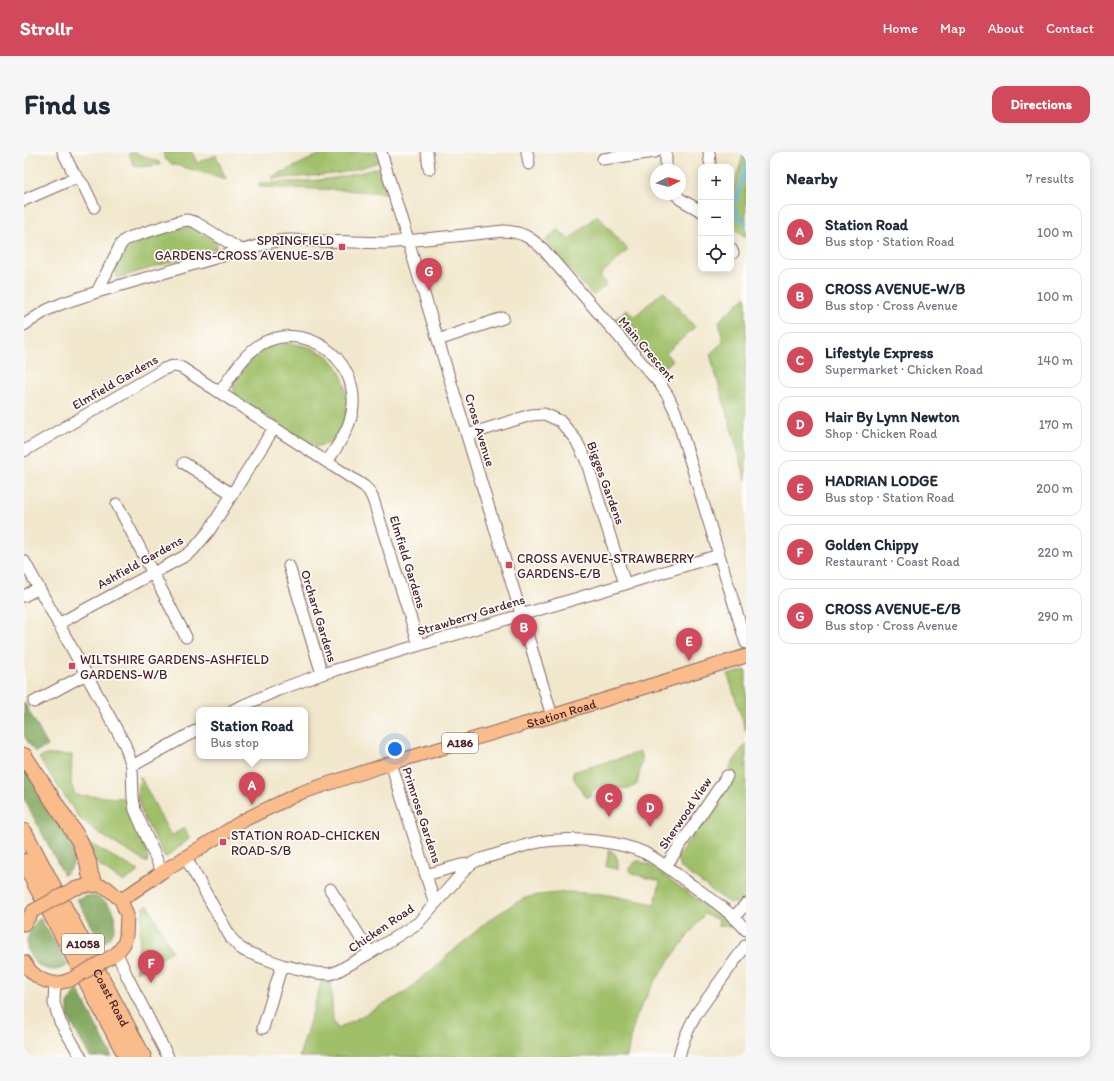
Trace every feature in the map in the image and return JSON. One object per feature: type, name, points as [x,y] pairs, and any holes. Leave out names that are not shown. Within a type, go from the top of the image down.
[{"type":"highway","points":[[24,756],[79,840],[88,862],[90,874],[94,884]]},
{"type":"highway","name":"Coast Road","points":[[24,832],[143,1057]]},
{"type":"highway","name":"Coast Road","points":[[24,862],[127,1057]]},
{"type":"main road","name":"Station Road","points":[[121,900],[162,872],[246,820],[300,793],[390,763],[552,716],[746,656]]},
{"type":"main road","points":[[24,924],[33,911],[73,890],[94,884],[107,888],[121,900],[126,915],[126,936],[124,944],[113,956],[70,980],[55,983],[40,979],[25,967]]},
{"type":"street","points":[[63,152],[73,172],[84,186],[94,207]]},
{"type":"street","name":"Cross Avenue","points":[[381,152],[552,716]]},
{"type":"street","points":[[427,152],[429,169]]},
{"type":"street","points":[[527,152],[529,164]]},
{"type":"street","points":[[603,158],[655,152]]},
{"type":"street","points":[[666,152],[666,164]]},
{"type":"street","points":[[24,200],[77,177]]},
{"type":"street","points":[[684,200],[698,209]]},
{"type":"street","points":[[97,292],[121,244],[125,240],[182,221],[187,220],[195,222],[241,250]]},
{"type":"street","name":"Main Crescent","points":[[24,325],[55,306],[97,292],[271,242],[288,240],[377,243],[497,232],[520,233],[527,236],[543,248],[660,384],[668,396],[675,411],[746,643]]},
{"type":"street","points":[[438,340],[503,318]]},
{"type":"street","points":[[220,392],[248,354],[269,341],[283,337],[297,338],[317,343],[329,350],[339,360],[349,379],[352,387],[353,406],[350,423],[327,462]]},
{"type":"street","name":"Elmfield Gardens","points":[[24,451],[169,367],[177,366],[182,368],[364,486],[371,494],[419,645]]},
{"type":"street","name":"Bigges Gardens","points":[[467,435],[531,415],[544,414],[560,421],[576,440],[584,456],[625,584]]},
{"type":"street","name":"Ashfield Gardens","points":[[58,624],[185,556],[193,550],[210,531],[274,428]]},
{"type":"street","points":[[184,463],[232,494]]},
{"type":"street","points":[[117,504],[186,637]]},
{"type":"street","name":"Strawberry Gardens","points":[[240,707],[278,690],[322,674],[718,555]]},
{"type":"street","points":[[24,561],[125,745],[132,766],[135,810],[162,872]]},
{"type":"street","name":"Orchard Gardens","points":[[289,566],[322,674]]},
{"type":"street","points":[[24,596],[39,588]]},
{"type":"street","points":[[34,702],[86,674]]},
{"type":"street","points":[[132,766],[196,731]]},
{"type":"street","name":"Primrose Gardens","points":[[390,763],[435,904]]},
{"type":"street","name":"Sherwood View","points":[[666,866],[727,776]]},
{"type":"street","name":"Chicken Road","points":[[186,858],[226,930],[240,948],[282,965],[316,973],[330,974],[342,969],[418,923],[471,864],[482,859],[530,844],[545,841],[588,840],[627,847],[644,853],[666,866],[721,906],[746,930]]},
{"type":"street","name":"Primrose Gardens","points":[[426,875],[461,865],[471,864]]},
{"type":"street","points":[[330,889],[370,953]]},
{"type":"street","points":[[734,917],[746,904]]},
{"type":"street","points":[[679,1057],[690,1025],[697,1013],[746,945]]},
{"type":"street","name":"Coast Road","points":[[113,956],[127,976],[168,1057]]},
{"type":"street","points":[[263,1028],[282,965]]},
{"type":"street","points":[[55,983],[54,1003],[60,1022],[81,1057]]},
{"type":"green space","points":[[133,152],[159,162],[160,165],[134,166],[129,153]]},
{"type":"green space","points":[[163,152],[192,152],[197,163],[216,155],[226,179],[172,164],[165,159]]},
{"type":"green space","points":[[325,152],[376,152],[379,162],[340,173],[273,179],[272,177]]},
{"type":"green space","points":[[744,152],[746,152],[746,238],[734,228],[734,186]]},
{"type":"green space","points":[[381,167],[388,193],[259,187],[259,183],[327,179]]},
{"type":"green space","points":[[597,215],[628,250],[600,275],[607,284],[593,296],[545,241],[558,229],[569,240]]},
{"type":"green space","points":[[189,227],[210,238],[217,244],[216,248],[118,278],[114,271],[126,247],[137,239],[175,228]]},
{"type":"green space","points":[[663,291],[695,327],[666,353],[672,361],[660,372],[614,320],[627,309],[634,317]]},
{"type":"green space","points":[[746,296],[746,480],[710,354],[723,342],[719,321]]},
{"type":"green space","points":[[291,343],[309,347],[327,355],[338,368],[344,382],[348,400],[344,422],[331,443],[314,447],[237,397],[233,388],[235,380],[258,351],[272,346]]},
{"type":"green space","points":[[746,670],[746,732],[728,675]]},
{"type":"green space","points":[[24,702],[48,746],[35,752],[24,736]]},
{"type":"green space","points":[[746,743],[746,895],[738,903],[729,903],[680,867],[677,858],[735,774],[728,769]]},
{"type":"green space","points":[[640,752],[642,761],[637,784],[631,788],[605,785],[599,786],[589,797],[586,797],[574,779],[573,772]]},
{"type":"green space","points":[[46,755],[72,755],[71,783],[75,795],[126,799],[132,822],[148,855],[147,863],[103,836],[79,818],[39,758]]},
{"type":"green space","points":[[24,767],[71,837],[75,858],[69,871],[64,875],[24,799]]},
{"type":"green space","points":[[140,776],[171,836],[184,828],[190,838],[167,857],[164,856],[142,814],[138,798]]},
{"type":"green space","points":[[90,844],[139,871],[123,882],[95,862]]},
{"type":"green space","points":[[609,850],[616,855],[618,860],[618,869],[606,867]]},
{"type":"green space","points":[[637,861],[651,866],[726,920],[732,927],[718,926],[719,920],[704,914],[666,965],[641,1006],[631,1034],[627,1057],[299,1057],[322,980],[331,980],[333,1021],[338,1029],[404,993],[489,920],[525,898],[568,892],[603,894],[655,904],[660,881],[637,875],[629,871],[630,866]]},
{"type":"green space","points":[[86,896],[96,897],[106,902],[113,911],[115,917],[115,928],[113,933],[110,938],[102,944],[77,899]]},
{"type":"green space","points":[[148,905],[172,951],[136,972],[143,908]]},
{"type":"green space","points":[[40,918],[68,965],[60,969],[50,970],[40,966],[32,958],[27,948],[28,935],[35,923]]},
{"type":"green space","points":[[77,988],[112,1057],[90,1057],[68,1017],[68,1004]]},
{"type":"waterway","points":[[736,202],[746,165]]},
{"type":"waterway","points":[[736,209],[737,215],[746,224]]},
{"type":"place","name":"SPRINGFIELD GARDENS-CROSS AVENUE-S/B","points":[[342,247]]},
{"type":"place","name":"CROSS AVENUE-E/B","points":[[429,291]]},
{"type":"place","name":"CROSS AVENUE-STRAWBERRY GARDENS-E/B","points":[[509,565]]},
{"type":"place","name":"CROSS AVENUE-W/B","points":[[524,647]]},
{"type":"place","name":"HADRIAN LODGE","points":[[689,661]]},
{"type":"place","name":"WILTSHIRE GARDENS-ASHFIELD GARDENS-W/B","points":[[72,666]]},
{"type":"place","name":"Station Road","points":[[252,805]]},
{"type":"place","name":"Lifestyle Express","points":[[609,817]]},
{"type":"place","name":"Hair By Lynn Newton","points":[[650,827]]},
{"type":"place","name":"STATION ROAD-CHICKEN ROAD-S/B","points":[[223,842]]},
{"type":"place","name":"Golden Chippy","points":[[151,983]]}]
